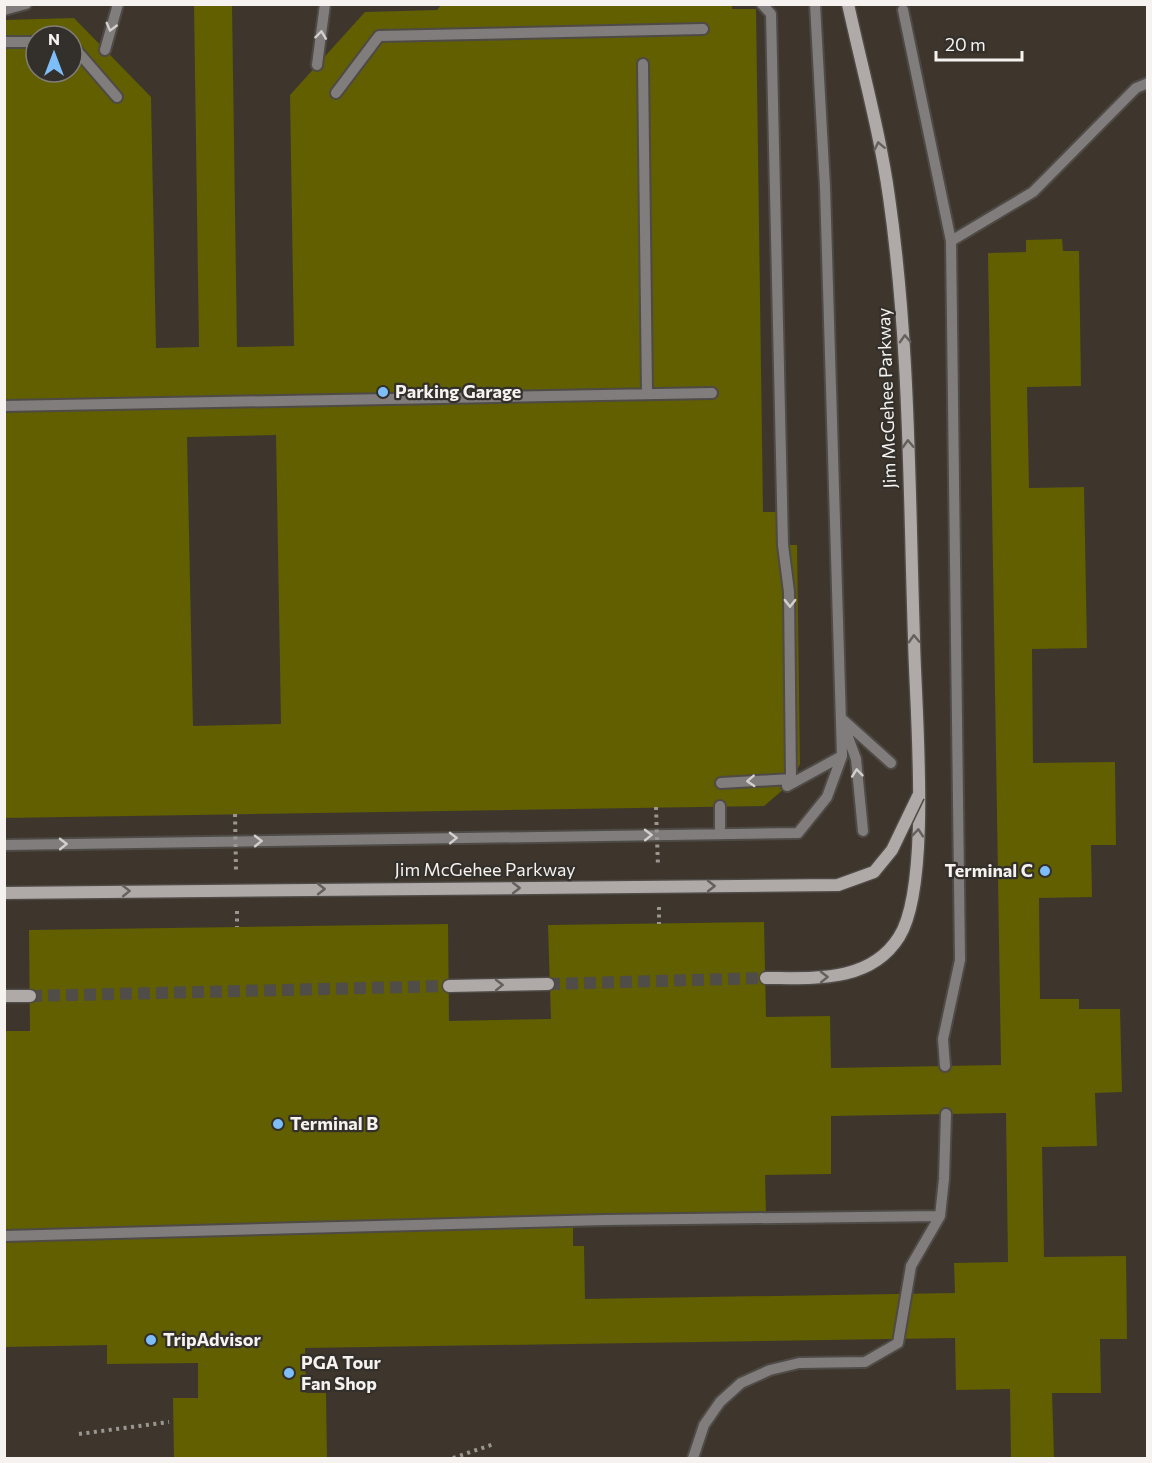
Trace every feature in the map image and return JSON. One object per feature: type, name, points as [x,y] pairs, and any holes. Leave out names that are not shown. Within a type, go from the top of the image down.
[{"type":"main road","name":"Jim McGehee Parkway","points":[[766,978],[835,977],[876,963],[899,936],[912,906],[919,822],[904,325],[889,195],[848,4]]},
{"type":"main road","name":"Jim McGehee Parkway","points":[[4,893],[838,885],[874,872],[892,850],[918,795]]},
{"type":"main road","points":[[449,986],[548,984]]},
{"type":"main road","points":[[4,996],[30,996]]},
{"type":"lane","points":[[4,10],[26,4]]},
{"type":"lane","points":[[105,50],[118,4]]},
{"type":"lane","points":[[317,65],[325,4]]},
{"type":"lane","points":[[721,783],[791,779],[789,592],[783,545],[771,14],[762,4]]},
{"type":"lane","points":[[4,845],[798,833],[827,797],[842,756],[825,199],[815,4]]},
{"type":"lane","points":[[903,10],[951,241],[960,960],[943,1039],[945,1066]]},
{"type":"lane","points":[[336,93],[379,36],[703,29]]},
{"type":"lane","points":[[4,42],[24,42]]},
{"type":"lane","points":[[84,59],[117,97]]},
{"type":"lane","points":[[643,64],[647,393]]},
{"type":"lane","points":[[951,241],[1033,192],[1136,88],[1148,83]]},
{"type":"lane","points":[[4,406],[712,393]]},
{"type":"lane","points":[[841,717],[891,763]]},
{"type":"lane","points":[[841,717],[856,759],[863,831]]},
{"type":"lane","points":[[787,786],[842,756]]},
{"type":"lane","points":[[720,806],[720,834]]},
{"type":"lane","points":[[693,1458],[704,1425],[720,1402],[741,1383],[770,1370],[799,1363],[865,1362],[898,1343],[911,1266],[940,1216],[944,1179],[946,1114]]},
{"type":"lane","points":[[4,1236],[605,1220],[940,1216]]},
{"type":"path","points":[[79,1434],[169,1422]]},
{"type":"path","points":[[453,1458],[494,1444]]},
{"type":"shaded area","points":[[5,5],[1147,5],[1147,1458],[5,1458]]},
{"type":"building","name":"Parking Garage","points":[[194,4],[232,4],[237,347],[294,346],[290,95],[365,12],[437,10],[442,4],[732,4],[732,9],[756,9],[763,512],[780,512],[780,545],[797,545],[800,764],[791,783],[764,806],[4,818],[4,20],[74,18],[80,24],[24,24],[24,84],[84,84],[84,28],[151,97],[156,348],[199,347]],"holes":[[[276,435],[281,724],[193,726],[187,437]]]},
{"type":"building","points":[[1062,239],[1063,251],[1079,251],[1081,386],[1027,387],[1029,488],[1084,487],[1087,648],[1032,649],[1033,763],[1115,762],[1116,845],[1091,845],[1092,897],[1039,898],[1040,999],[1079,999],[1079,1009],[1120,1009],[1122,1092],[1095,1093],[1097,1146],[1042,1147],[1044,1257],[1126,1256],[1127,1339],[1100,1339],[1101,1393],[1052,1393],[1054,1458],[1011,1458],[1010,1389],[956,1390],[955,1338],[305,1348],[306,1393],[326,1393],[327,1458],[174,1458],[173,1398],[198,1398],[198,1363],[107,1364],[107,1345],[5,1347],[5,1031],[30,1031],[29,930],[448,924],[449,1021],[551,1019],[548,925],[764,922],[766,1017],[830,1016],[831,1068],[1001,1065],[988,253],[1026,252],[1026,240]],"holes":[[[1006,1113],[1008,1262],[954,1263],[955,1293],[585,1299],[584,1246],[573,1246],[573,1217],[766,1214],[765,1175],[831,1174],[831,1116]]]},
{"type":"tunnel","points":[[548,984],[766,978]]},
{"type":"tunnel","points":[[30,996],[449,986]]},
{"type":"place","name":"Parking Garage","points":[[383,392]]},
{"type":"place","name":"Terminal C","points":[[1045,871]]},
{"type":"place","name":"Terminal B","points":[[278,1124]]},
{"type":"place","name":"TripAdvisor","points":[[151,1340]]},
{"type":"place","name":"PGA Tour Fan Shop","points":[[289,1373]]}]
